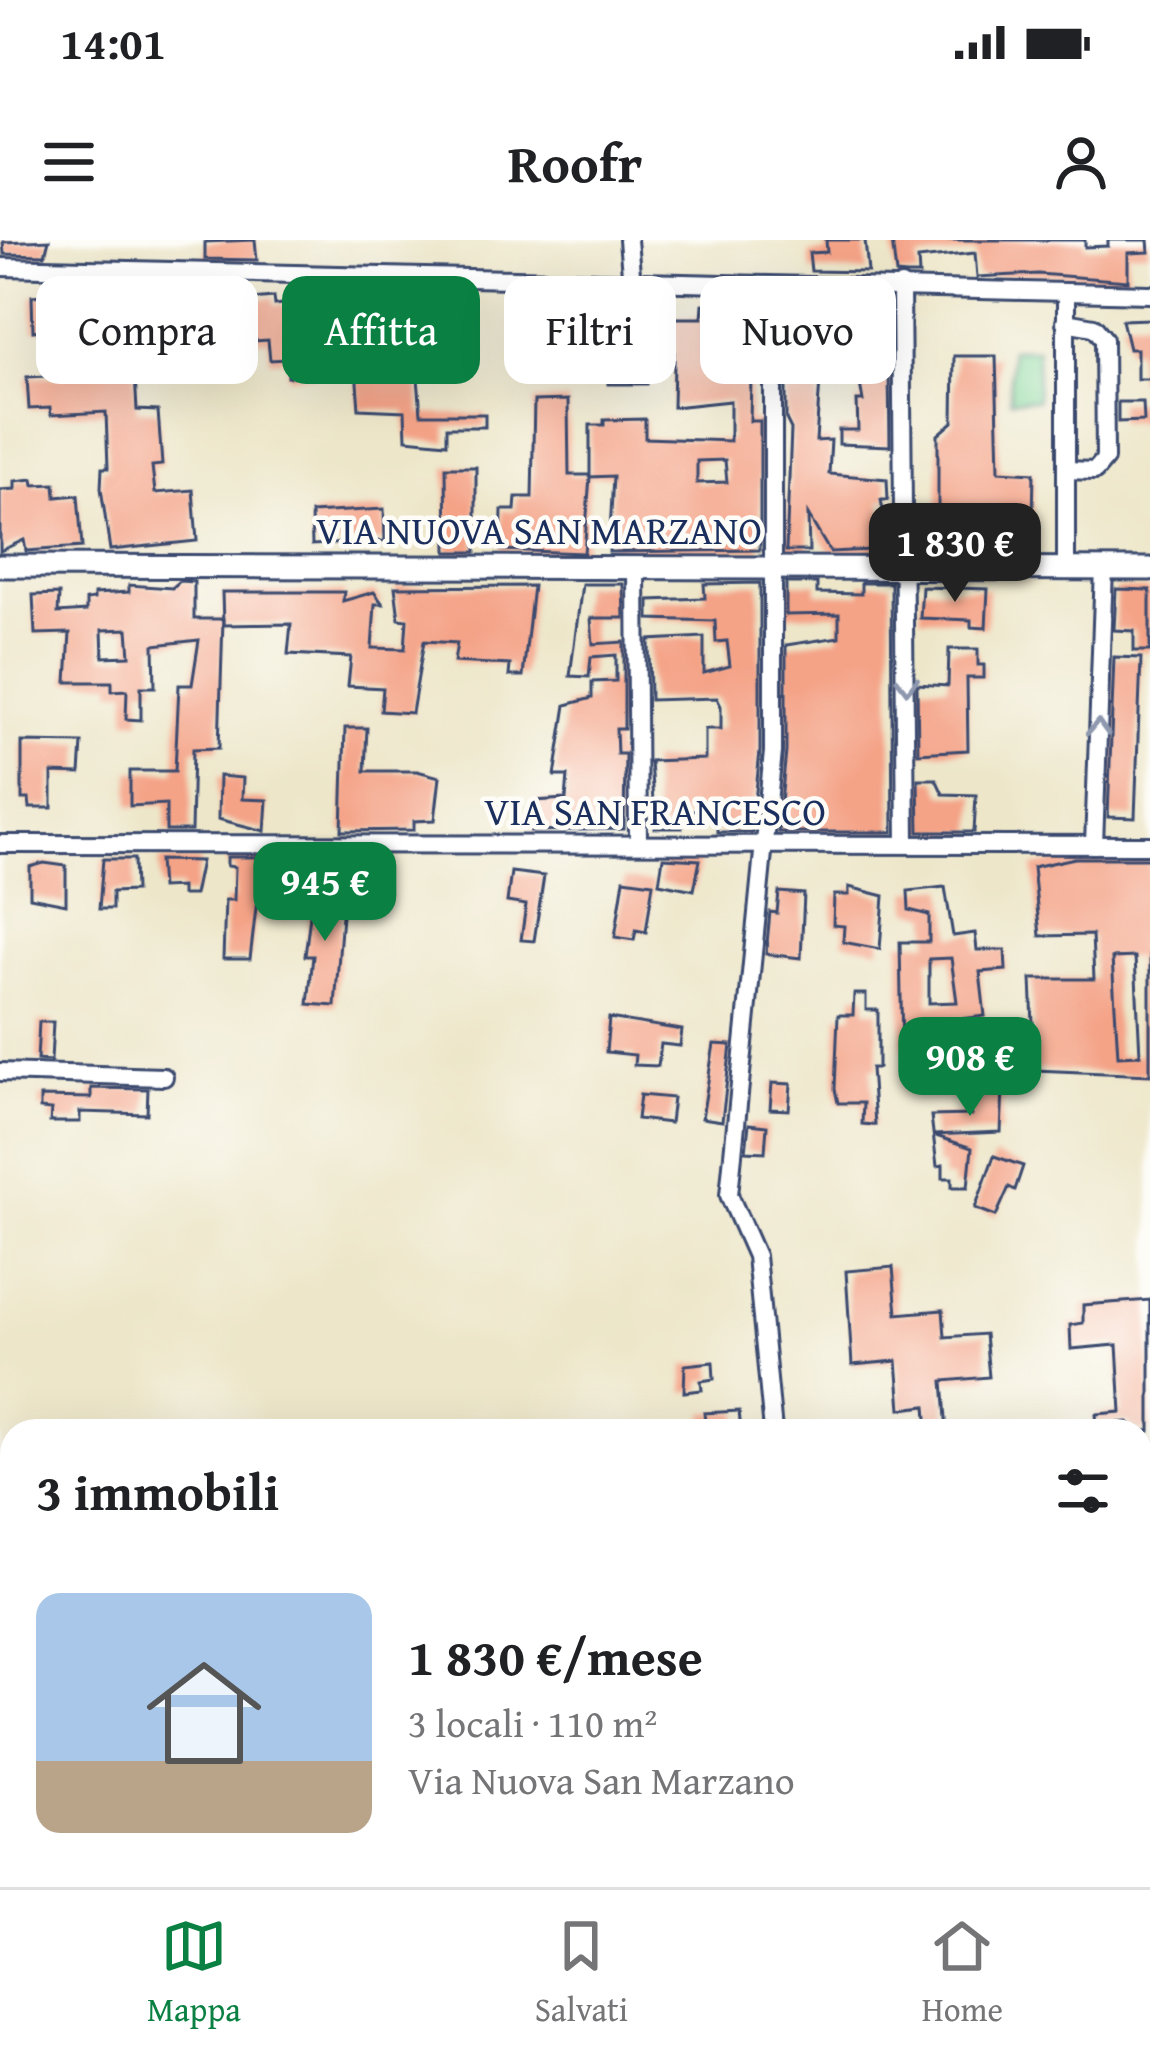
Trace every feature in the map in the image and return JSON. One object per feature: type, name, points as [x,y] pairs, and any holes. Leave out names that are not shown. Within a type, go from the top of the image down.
[{"type":"main road","name":"VIA NUOVA SAN MARZANO","points":[[0,566],[1150,568]]},
{"type":"street","points":[[628,240],[631,276]]},
{"type":"street","points":[[0,267],[504,281]]},
{"type":"street","points":[[896,286],[1150,293]]},
{"type":"street","points":[[901,286],[908,568],[906,844]]},
{"type":"street","points":[[1066,292],[1066,568]]},
{"type":"street","points":[[1066,322],[1094,327],[1104,339],[1105,435],[1102,469],[1066,470]]},
{"type":"street","points":[[772,1419],[756,1256],[728,1195],[773,752],[773,384]]},
{"type":"street","points":[[636,567],[638,844]]},
{"type":"street","points":[[1094,845],[1104,568]]},
{"type":"street","name":"VIA SAN FRANCESCO","points":[[0,844],[1150,845]]},
{"type":"street","points":[[0,1072],[164,1077]]},
{"type":"green space","points":[[1010,349],[1037,349],[1037,400],[1010,400]]},
{"type":"building","points":[[49,240],[45,255],[4,254],[3,242]]},
{"type":"building","points":[[255,240],[257,260],[205,259],[205,242]]},
{"type":"building","points":[[826,240],[865,240],[868,272],[811,271],[809,253],[827,252]]},
{"type":"building","points":[[892,240],[1085,240],[1085,247],[1108,246],[1108,240],[1148,240],[1149,252],[1128,253],[1128,281],[1038,274],[977,277],[975,253],[918,259],[919,275],[907,275],[896,274]]},
{"type":"building","points":[[32,296],[36,296],[33,331]]},
{"type":"building","points":[[274,297],[275,305],[282,304],[282,359],[270,360],[268,340],[258,341],[258,298]]},
{"type":"building","points":[[676,318],[700,318],[700,384],[751,384],[750,421],[760,421],[760,550],[609,552],[613,476],[590,477],[584,553],[501,550],[502,510],[515,510],[516,497],[532,497],[534,401],[568,400],[569,475],[590,475],[590,425],[604,425],[604,420],[645,419],[645,438],[730,441],[730,401],[673,407]],"holes":[[[725,460],[727,482],[697,483],[697,461]]]},
{"type":"building","points":[[1150,319],[1150,379],[1137,379],[1137,349],[1129,349],[1122,320]]},
{"type":"building","points":[[954,356],[996,356],[999,471],[1034,473],[1033,518],[938,514],[938,435],[953,422]]},
{"type":"building","points":[[27,377],[36,377],[36,384],[136,384],[137,410],[158,411],[162,465],[152,466],[155,493],[193,490],[197,541],[110,550],[101,488],[102,468],[108,468],[106,412],[51,415],[50,408],[29,409]]},
{"type":"building","points":[[357,384],[418,384],[421,414],[485,414],[485,427],[447,427],[447,443],[406,439],[405,411],[359,409]]},
{"type":"building","points":[[786,384],[820,384],[816,441],[831,440],[829,474],[887,479],[888,500],[881,500],[891,549],[830,552],[808,515],[809,551],[786,551],[791,429],[786,419]]},
{"type":"building","points":[[860,384],[889,384],[890,446],[839,444],[839,430],[858,430],[857,401],[863,401]]},
{"type":"building","points":[[1118,402],[1143,402],[1144,421],[1118,422]]},
{"type":"building","points":[[446,467],[476,467],[476,552],[447,552]]},
{"type":"building","points":[[33,479],[34,485],[55,484],[56,497],[78,495],[82,547],[26,551],[24,540],[0,551],[0,490],[15,489],[15,481]]},
{"type":"building","points":[[384,509],[385,541],[312,545],[311,513]]},
{"type":"building","points":[[180,581],[194,582],[194,619],[223,619],[219,748],[193,749],[191,831],[166,831],[166,804],[130,806],[130,771],[175,771],[179,685],[192,685],[199,640],[154,645],[155,687],[141,687],[141,720],[126,719],[127,690],[112,691],[112,682],[67,682],[70,633],[35,634],[33,595],[59,594],[58,613],[86,611],[86,600],[94,599],[94,594],[129,592],[129,585],[172,588]],"holes":[[[128,629],[130,656],[103,657],[102,630]]]},
{"type":"building","points":[[760,583],[760,751],[752,832],[717,832],[717,811],[683,811],[682,828],[655,828],[650,761],[705,759],[705,729],[721,729],[721,706],[717,698],[650,700],[649,640],[704,637],[704,673],[730,666],[727,641],[716,642],[715,621],[649,619],[649,600],[705,598],[704,584]]},
{"type":"building","points":[[786,583],[817,583],[817,593],[861,594],[861,583],[891,583],[893,832],[778,832],[786,752],[786,645],[839,637],[839,614],[786,615]]},
{"type":"building","points":[[582,584],[623,584],[624,618],[591,618],[593,644],[624,642],[624,729],[616,729],[617,754],[625,754],[624,829],[531,831],[534,801],[566,799],[568,776],[555,776],[566,705],[592,698],[592,682],[616,681],[616,655],[591,657],[589,677],[570,676]]},
{"type":"building","points":[[533,586],[523,676],[509,676],[510,665],[454,662],[457,643],[424,641],[412,713],[381,711],[383,688],[348,686],[351,657],[288,654],[291,624],[223,625],[222,592],[344,592],[343,601],[374,592],[383,604],[375,604],[372,648],[405,649],[407,620],[399,619],[395,587]]},
{"type":"building","points":[[922,587],[988,589],[986,628],[971,627],[971,620],[920,618]]},
{"type":"building","points":[[1116,589],[1150,590],[1150,651],[1134,651],[1134,631],[1114,630]]},
{"type":"building","points":[[949,649],[978,649],[978,665],[984,665],[984,678],[967,678],[968,750],[918,753],[917,684],[948,686]]},
{"type":"building","points":[[1114,657],[1141,658],[1135,818],[1108,817]]},
{"type":"building","points":[[345,728],[367,728],[365,771],[417,771],[440,777],[435,820],[414,821],[414,830],[342,831]]},
{"type":"building","points":[[22,742],[82,743],[80,774],[52,773],[52,808],[30,808],[29,799],[22,799]]},
{"type":"building","points":[[219,776],[243,778],[242,799],[267,800],[265,831],[218,819]]},
{"type":"building","points":[[918,779],[936,779],[943,794],[976,795],[974,832],[919,832]]},
{"type":"building","points":[[227,857],[262,857],[250,959],[223,959],[225,900],[234,900],[235,867],[227,866]]},
{"type":"building","points":[[663,858],[700,860],[694,890],[659,883]]},
{"type":"building","points":[[1075,858],[1150,858],[1150,1075],[1035,1070],[1031,979],[1094,979],[1092,935],[1040,936],[1033,867]],"holes":[[[1135,957],[1140,1055],[1118,1056],[1112,958]]]},
{"type":"building","points":[[103,859],[134,859],[135,891],[112,892],[112,909],[99,909]]},
{"type":"building","points":[[159,860],[201,861],[194,895],[181,895],[181,887],[161,888]]},
{"type":"building","points":[[44,863],[66,866],[66,904],[30,897],[30,867]]},
{"type":"building","points":[[511,872],[544,876],[534,941],[521,940],[526,905],[507,902]]},
{"type":"building","points":[[624,879],[653,883],[646,932],[636,930],[634,940],[615,937]]},
{"type":"building","points":[[329,885],[344,889],[335,1006],[308,1004],[313,956],[305,956],[313,891]]},
{"type":"building","points":[[849,887],[884,896],[880,949],[843,942],[844,926],[833,925],[834,895],[849,895]]},
{"type":"building","points":[[945,887],[953,936],[975,933],[977,950],[1005,950],[1006,970],[980,972],[985,1016],[934,1022],[933,1051],[902,1051],[900,942],[929,942],[929,915],[909,910],[908,891]],"holes":[[[951,958],[957,1002],[929,1003],[929,959]]]},
{"type":"building","points":[[779,892],[804,894],[801,958],[766,954],[770,912],[777,913]]},
{"type":"building","points":[[854,994],[866,994],[866,1010],[878,1010],[878,1068],[871,1068],[875,1125],[862,1124],[863,1103],[838,1103],[835,1089],[838,1015],[853,1015]]},
{"type":"building","points":[[609,1018],[682,1030],[680,1046],[661,1044],[658,1066],[634,1065],[635,1055],[606,1052]]},
{"type":"building","points":[[39,1022],[53,1022],[51,1061],[37,1060]]},
{"type":"building","points":[[714,1044],[731,1045],[722,1121],[702,1118]]},
{"type":"building","points":[[979,1050],[979,1065],[991,1064],[990,1074],[1010,1072],[1009,1089],[1003,1089],[1001,1132],[933,1135],[931,1116],[971,1115],[963,1052]]},
{"type":"building","points":[[772,1083],[791,1084],[789,1110],[770,1109]]},
{"type":"building","points":[[91,1088],[148,1089],[147,1114],[80,1112],[80,1122],[50,1122],[51,1110],[40,1109],[40,1097],[91,1098]]},
{"type":"building","points":[[640,1095],[673,1098],[670,1123],[637,1119]]},
{"type":"building","points":[[749,1124],[767,1126],[765,1152],[746,1151]]},
{"type":"building","points":[[933,1135],[972,1148],[968,1187],[952,1187],[952,1178],[943,1178]]},
{"type":"building","points":[[994,1156],[1023,1166],[1015,1190],[1009,1187],[996,1216],[975,1208]]},
{"type":"building","points":[[893,1267],[897,1314],[943,1310],[945,1337],[985,1334],[989,1377],[943,1381],[946,1419],[927,1419],[926,1406],[901,1409],[897,1361],[852,1365],[846,1271]]},
{"type":"building","points":[[1150,1300],[1150,1419],[1096,1419],[1096,1414],[1121,1412],[1117,1345],[1071,1349],[1070,1325],[1083,1323],[1083,1305]]},
{"type":"building","points":[[713,1362],[714,1379],[701,1381],[702,1390],[684,1392],[685,1365]]},
{"type":"building","points":[[739,1411],[740,1419],[705,1419],[704,1413]]}]
